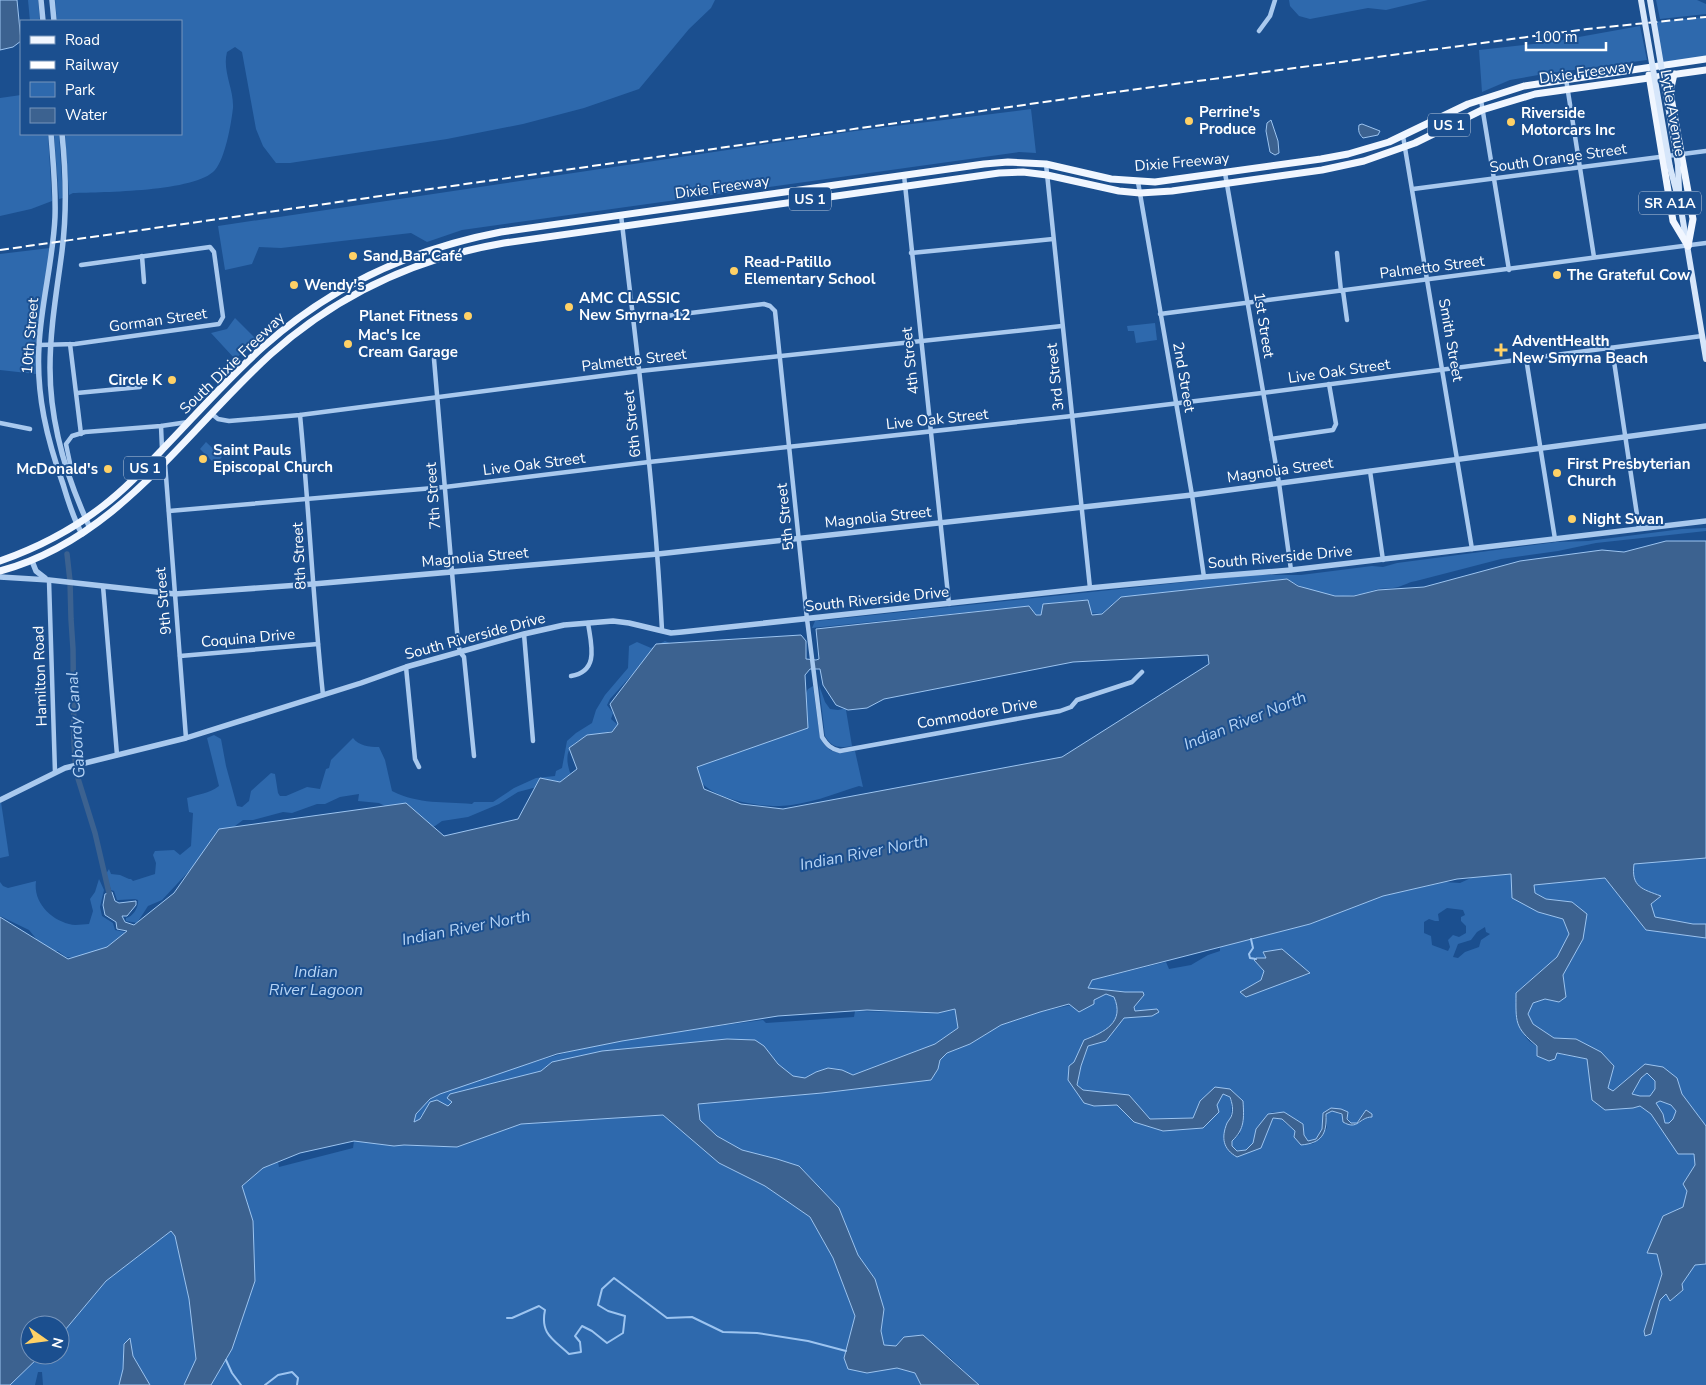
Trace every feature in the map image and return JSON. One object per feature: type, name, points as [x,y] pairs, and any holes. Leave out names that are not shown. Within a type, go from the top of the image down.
[{"type":"main road","name":"Lytle Avenue","points":[[1641,0],[1670,167],[1680,199]]},
{"type":"main road","name":"Lytle Avenue","points":[[1650,0],[1678,165],[1680,199],[1704,335]]},
{"type":"main road","name":"Dixie Freeway","points":[[620,215],[997,162],[1046,164],[1111,179],[1138,182],[1226,173],[1321,159],[1363,150],[1403,136],[1459,108],[1524,86],[1706,59]]},
{"type":"main road","points":[[1649,77],[1653,67],[1663,75],[1670,92]]},
{"type":"main road","name":"Dixie Freeway","points":[[622,226],[998,173],[1023,172],[1047,174],[1108,189],[1140,193],[1227,184],[1322,170],[1364,161],[1405,147],[1482,110],[1524,96],[1568,88],[1706,70]]},
{"type":"main road","name":"SR A1A","points":[[1674,74],[1670,92],[1693,219],[1688,246]]},
{"type":"main road","name":"SR A1A","points":[[1649,77],[1673,221],[1688,246]]},
{"type":"main road","name":"South Dixie Freeway","points":[[0,561],[36,547],[86,519],[119,493],[263,347],[292,322],[323,301],[371,274],[424,252],[466,239],[620,215]]},
{"type":"main road","name":"South Dixie Freeway","points":[[32,561],[82,534],[123,504],[266,360],[299,331],[374,284],[426,262],[479,247],[622,226]]},
{"type":"main road","name":"SR A1A","points":[[1704,335],[1706,359]]},
{"type":"main road","points":[[212,414],[213,403],[219,391]]},
{"type":"main road","points":[[199,427],[204,407]]},
{"type":"main road","name":"US 1","points":[[0,571],[32,561]]},
{"type":"street","points":[[41,0],[43,20]]},
{"type":"street","points":[[52,0],[54,20]]},
{"type":"street","points":[[1258,31],[1270,16],[1276,0]]},
{"type":"street","points":[[1566,79],[1594,257]]},
{"type":"street","points":[[1481,100],[1509,270]]},
{"type":"street","name":"10th Street","points":[[51,135],[56,192],[55,218],[39,345],[39,382],[50,448],[77,525],[82,534]]},
{"type":"street","name":"10th Street","points":[[62,135],[65,216],[50,368],[57,432],[69,476],[90,528]]},
{"type":"street","name":"Smith Street","points":[[1403,136],[1472,549]]},
{"type":"street","name":"South Orange Street","points":[[1413,189],[1706,151]]},
{"type":"street","points":[[1321,159],[1322,170]]},
{"type":"street","name":"3rd Street","points":[[1046,164],[1090,588]]},
{"type":"street","name":"1st Street","points":[[1226,173],[1262,393],[1279,483],[1291,570]]},
{"type":"street","name":"4th Street","points":[[904,175],[949,604]]},
{"type":"street","name":"2nd Street","points":[[1138,182],[1177,404],[1204,577]]},
{"type":"street","points":[[765,195],[766,205]]},
{"type":"street","name":"6th Street","points":[[620,215],[640,371],[658,554],[662,630]]},
{"type":"street","points":[[55,218],[65,216]]},
{"type":"street","points":[[521,229],[523,240]]},
{"type":"street","points":[[911,253],[1053,239]]},
{"type":"street","name":"Palmetto Street","points":[[1160,314],[1706,244]]},
{"type":"street","name":"Gorman Street","points":[[39,345],[70,344],[219,324],[224,317],[214,252],[210,247],[81,265]]},
{"type":"street","points":[[424,252],[426,262]]},
{"type":"street","points":[[1337,253],[1347,320]]},
{"type":"street","points":[[142,256],[144,282]]},
{"type":"street","points":[[50,264],[60,266]]},
{"type":"street","points":[[323,301],[330,310]]},
{"type":"street","name":"5th Street","points":[[633,320],[764,304],[770,306],[775,311],[821,727]]},
{"type":"street","points":[[292,322],[299,331]]},
{"type":"street","name":"Palmetto Street","points":[[212,414],[218,419],[229,421],[300,415],[640,371],[1062,326]]},
{"type":"street","name":"Live Oak Street","points":[[169,511],[445,488],[649,462],[1177,404],[1704,335]]},
{"type":"street","points":[[70,344],[82,434]]},
{"type":"street","points":[[1612,348],[1640,528]]},
{"type":"street","points":[[1526,358],[1555,539]]},
{"type":"street","name":"7th Street","points":[[434,359],[458,643],[460,652],[464,657],[474,756]]},
{"type":"street","points":[[1271,439],[1333,430],[1336,424],[1330,384]]},
{"type":"street","points":[[77,393],[140,387]]},
{"type":"street","name":"8th Street","points":[[300,415],[323,695]]},
{"type":"street","points":[[69,476],[71,468],[66,446],[67,441],[72,436],[189,422]]},
{"type":"street","points":[[0,423],[30,429]]},
{"type":"street","points":[[161,426],[162,449]]},
{"type":"street","name":"Magnolia Street","points":[[0,576],[175,594],[658,554],[1192,495],[1540,450],[1706,426]]},
{"type":"street","name":"9th Street","points":[[165,463],[186,738]]},
{"type":"street","points":[[1370,471],[1383,560]]},
{"type":"street","name":"South Riverside Drive","points":[[0,800],[68,767],[186,738],[406,667],[524,634],[564,625],[588,622],[629,623],[671,632],[682,632],[1090,588],[1291,570],[1706,521]]},
{"type":"street","points":[[32,561],[36,571],[49,580]]},
{"type":"street","name":"Hamilton Road","points":[[49,580],[55,772]]},
{"type":"street","points":[[103,586],[117,755]]},
{"type":"street","points":[[571,676],[579,675],[591,662],[592,654],[588,622]]},
{"type":"street","points":[[524,634],[533,741]]},
{"type":"street","name":"Coquina Drive","points":[[180,656],[318,644]]},
{"type":"street","points":[[406,667],[415,759],[419,767]]},
{"type":"street","name":"Commodore Drive","points":[[821,727],[822,737],[826,743],[833,749],[840,751],[1060,711],[1071,707],[1077,700],[1132,682],[1142,672]]},
{"type":"green space","points":[[28,0],[38,0],[40,20],[30,20]]},
{"type":"green space","points":[[55,0],[715,0],[711,8],[689,29],[639,89],[584,108],[523,124],[447,139],[290,163],[276,163],[263,146],[256,129],[242,52],[235,47],[227,52],[226,59],[233,101],[231,123],[225,150],[215,170],[205,177],[189,183],[169,187],[73,193],[69,195],[65,135],[182,135],[182,20],[57,20]]},
{"type":"green space","points":[[1289,0],[1428,0],[1386,10],[1368,8],[1310,19],[1299,16],[1290,6]]},
{"type":"green space","points":[[1656,0],[1697,0],[1706,4],[1706,14],[1660,19]]},
{"type":"green space","points":[[1706,17],[1706,59],[1662,65],[1653,22]]},
{"type":"green space","points":[[1640,26],[1647,60],[1510,80],[1482,92],[1479,50],[1551,42]]},
{"type":"green space","points":[[20,95],[20,135],[48,135],[52,201],[31,209],[0,216],[0,98]]},
{"type":"green space","points":[[1031,109],[1036,153],[1019,152],[462,230],[427,242],[411,233],[281,248],[259,247],[252,264],[225,270],[218,226],[855,131]]},
{"type":"green space","points":[[54,135],[59,135],[63,198],[59,199]]},
{"type":"green space","points":[[50,248],[36,342],[36,374],[0,370],[0,254]]},
{"type":"green space","points":[[235,318],[257,340],[235,359],[211,333],[227,329]]},
{"type":"green space","points":[[1155,323],[1157,340],[1136,343],[1134,331],[1128,331],[1127,326]]},
{"type":"green space","points":[[206,442],[222,457],[215,464],[200,449]]},
{"type":"green space","points":[[1706,528],[1706,531],[1596,543],[1558,551],[1501,559],[1411,582],[1395,588],[1378,589],[1347,596],[1320,593],[1287,579],[1121,597],[1101,614],[1092,613],[1087,600],[1043,604],[1041,615],[1036,615],[1029,606],[812,628],[815,621],[1252,575],[1301,575],[1372,566],[1383,567],[1397,563],[1557,542],[1588,541],[1682,529]]},
{"type":"green space","points":[[665,641],[672,644],[646,659],[610,699],[607,705],[613,713],[611,719],[618,725],[615,730],[587,737],[572,746],[568,753],[571,775],[561,782],[554,781],[518,792],[499,804],[468,817],[442,821],[435,826],[428,827],[379,803],[358,801],[359,794],[340,797],[325,804],[317,804],[292,813],[283,812],[253,820],[243,820],[231,829],[195,869],[190,870],[162,900],[148,906],[137,923],[126,921],[126,918],[131,916],[138,906],[138,900],[117,900],[114,891],[111,890],[106,874],[109,869],[111,874],[120,875],[133,881],[155,874],[156,863],[153,855],[155,851],[174,850],[180,855],[191,846],[193,813],[189,812],[187,798],[219,786],[207,738],[214,735],[221,739],[237,806],[242,807],[249,801],[251,791],[271,773],[275,774],[280,796],[286,796],[307,787],[320,789],[331,760],[353,738],[364,746],[379,747],[385,760],[392,791],[412,799],[432,802],[472,804],[474,802],[493,802],[514,788],[536,778],[555,776],[556,771],[562,768],[567,741],[592,723],[596,710],[605,695],[628,668],[629,646],[637,642],[651,648]]},
{"type":"green space","points":[[819,685],[825,702],[830,709],[847,708],[852,746],[833,745],[825,736]]},
{"type":"green space","points":[[813,686],[820,738],[834,752],[855,751],[863,787],[859,786],[800,804],[771,806],[737,801],[715,793],[700,781],[695,766],[803,699],[808,689]]},
{"type":"green space","points":[[0,803],[9,856],[0,858]]},
{"type":"green space","points":[[1706,852],[1706,924],[1693,924],[1654,917],[1651,904],[1660,896],[1638,887],[1627,870],[1639,859]]},
{"type":"green space","points":[[1512,874],[1538,912],[1563,919],[1569,934],[1557,957],[1516,993],[1525,1036],[1536,1046],[1544,1050],[1588,1059],[1592,1100],[1633,1108],[1640,1106],[1651,1114],[1678,1153],[1694,1154],[1695,1165],[1683,1184],[1687,1191],[1683,1207],[1663,1216],[1648,1252],[1657,1254],[1662,1274],[1644,1331],[1645,1336],[1651,1334],[1660,1300],[1666,1294],[1670,1301],[1683,1290],[1681,1284],[1695,1265],[1706,1264],[1706,1385],[979,1385],[946,1354],[884,1345],[881,1331],[884,1309],[875,1279],[858,1255],[839,1208],[799,1166],[741,1150],[717,1136],[700,1120],[698,1104],[822,1093],[930,1080],[938,1069],[939,1060],[947,1053],[970,1044],[1001,1025],[1040,1012],[1094,1000],[1106,994],[1114,996],[1117,1005],[1115,1019],[1106,1029],[1084,1040],[1068,1080],[1094,1106],[1117,1105],[1134,1122],[1163,1131],[1203,1128],[1217,1109],[1223,1094],[1230,1097],[1231,1113],[1223,1138],[1237,1157],[1260,1148],[1272,1118],[1282,1118],[1295,1131],[1294,1137],[1313,1144],[1327,1128],[1326,1114],[1332,1111],[1323,1113],[1322,1129],[1316,1139],[1308,1141],[1304,1135],[1303,1124],[1284,1112],[1268,1114],[1256,1129],[1253,1143],[1246,1150],[1237,1151],[1232,1146],[1232,1141],[1240,1134],[1230,1089],[1200,1101],[1193,1118],[1150,1119],[1129,1095],[1083,1090],[1077,1086],[1088,1046],[1106,1041],[1124,1018],[1152,1016],[1148,1010],[1135,1012],[1134,1007],[1144,995],[1143,992],[1088,988],[1092,980],[1166,962],[1169,969],[1191,965],[1208,955],[1220,951],[1220,947],[1310,924],[1383,896],[1445,882],[1460,883],[1473,877]],"holes":[[[1447,908],[1463,910],[1465,915],[1461,917],[1461,921],[1466,926],[1466,933],[1459,937],[1453,935],[1448,940],[1450,947],[1448,951],[1432,945],[1431,936],[1424,933],[1424,922],[1429,919],[1439,921],[1438,914]],[[1485,927],[1486,932],[1490,934],[1481,940],[1479,947],[1465,952],[1458,958],[1453,957],[1458,944],[1471,940],[1477,932]],[[1263,953],[1310,974],[1241,992],[1261,980],[1264,971],[1255,961],[1257,958],[1266,958]],[[1341,1109],[1351,1123],[1356,1123],[1366,1110],[1367,1117],[1353,1125],[1343,1121],[1342,1115],[1332,1111]]]},
{"type":"green space","points":[[1605,878],[1646,930],[1706,938],[1706,1126],[1682,1094],[1677,1078],[1645,1064],[1613,1091],[1608,1089],[1576,1039],[1554,1038],[1533,1024],[1528,1014],[1533,1003],[1545,999],[1559,1001],[1566,997],[1563,975],[1583,939],[1572,902],[1546,899],[1535,893],[1533,885]]},
{"type":"green space","points":[[99,879],[104,890],[100,907],[102,916],[113,923],[115,930],[125,932],[105,952],[75,958],[66,957],[58,951],[52,951],[38,941],[29,930],[0,916],[0,882],[8,888],[36,881],[37,896],[49,914],[69,924],[89,924],[93,911],[90,899],[95,892]]},
{"type":"green space","points":[[955,1009],[958,1028],[935,1044],[853,1075],[829,1070],[819,1071],[804,1078],[797,1077],[781,1067],[764,1046],[727,1039],[602,1051],[552,1062],[541,1071],[450,1094],[452,1102],[448,1107],[443,1105],[421,1115],[420,1119],[412,1123],[425,1104],[437,1096],[458,1087],[460,1084],[585,1047],[763,1020],[766,1023],[854,1017],[855,1011],[937,1013]]},
{"type":"green space","points":[[1647,1073],[1655,1081],[1655,1089],[1650,1096],[1632,1094],[1641,1078]]},
{"type":"green space","points":[[1660,1101],[1671,1105],[1676,1111],[1669,1123],[1665,1123],[1663,1114],[1655,1103]]},
{"type":"green space","points":[[663,1115],[719,1163],[765,1186],[810,1217],[833,1258],[855,1316],[851,1336],[867,1373],[897,1368],[915,1373],[921,1385],[211,1385],[232,1349],[253,1221],[242,1186],[263,1168],[278,1162],[279,1167],[353,1148],[354,1141],[394,1146],[457,1147],[521,1124]]},
{"type":"green space","points":[[171,1231],[175,1236],[189,1299],[196,1359],[184,1385],[150,1385],[133,1356],[130,1338],[124,1344],[123,1369],[119,1385],[43,1385],[42,1372],[38,1372],[35,1385],[10,1385],[31,1365],[70,1365],[70,1324],[106,1281]]},
{"type":"water","points":[[0,0],[17,0],[20,42],[13,47],[0,50]]},
{"type":"water","points":[[1271,120],[1278,141],[1279,153],[1275,155],[1270,152],[1266,131],[1267,123]]},
{"type":"water","points":[[1362,124],[1380,131],[1378,135],[1363,138],[1359,129],[1359,125]]},
{"type":"water","name":"Indian River Lagoon","points":[[1666,541],[1706,541],[1706,858],[1634,864],[1634,878],[1643,889],[1661,896],[1651,904],[1655,917],[1693,924],[1706,924],[1706,938],[1646,930],[1605,878],[1534,885],[1535,893],[1546,899],[1572,902],[1587,914],[1583,939],[1563,975],[1566,997],[1559,1002],[1545,999],[1533,1003],[1528,1014],[1533,1024],[1554,1038],[1576,1039],[1601,1052],[1614,1066],[1608,1088],[1613,1091],[1645,1064],[1663,1067],[1677,1078],[1682,1094],[1706,1126],[1706,1264],[1695,1265],[1682,1284],[1683,1290],[1670,1301],[1666,1294],[1660,1300],[1651,1334],[1645,1336],[1644,1331],[1662,1274],[1657,1254],[1647,1253],[1663,1216],[1683,1207],[1687,1191],[1683,1184],[1695,1165],[1694,1154],[1678,1154],[1651,1114],[1640,1106],[1605,1110],[1592,1100],[1587,1059],[1557,1053],[1555,1059],[1549,1061],[1537,1056],[1537,1046],[1524,1034],[1518,1023],[1516,993],[1557,957],[1569,934],[1563,919],[1538,912],[1512,898],[1511,874],[1457,879],[1383,896],[1310,924],[1092,980],[1088,988],[1143,992],[1144,995],[1134,1007],[1135,1011],[1157,1009],[1159,1012],[1152,1016],[1124,1018],[1106,1041],[1088,1046],[1077,1085],[1083,1090],[1129,1095],[1150,1119],[1193,1118],[1200,1101],[1215,1087],[1230,1089],[1243,1101],[1243,1123],[1232,1141],[1232,1146],[1237,1151],[1246,1150],[1253,1143],[1256,1129],[1268,1114],[1284,1112],[1303,1124],[1304,1135],[1308,1141],[1316,1139],[1322,1129],[1323,1113],[1331,1108],[1348,1112],[1347,1119],[1351,1123],[1357,1123],[1352,1125],[1343,1122],[1342,1114],[1332,1111],[1326,1114],[1322,1136],[1308,1144],[1301,1145],[1294,1137],[1295,1131],[1282,1119],[1273,1118],[1261,1148],[1237,1157],[1232,1154],[1224,1143],[1225,1128],[1233,1109],[1230,1097],[1223,1094],[1217,1105],[1219,1112],[1203,1128],[1163,1131],[1134,1122],[1117,1105],[1094,1106],[1084,1103],[1068,1080],[1069,1066],[1074,1062],[1084,1040],[1106,1029],[1115,1019],[1117,1006],[1114,997],[1106,994],[1094,1000],[1094,1004],[1079,1012],[1069,1004],[1001,1025],[970,1044],[947,1053],[940,1060],[938,1069],[931,1080],[822,1093],[698,1104],[700,1120],[717,1136],[742,1150],[799,1166],[839,1208],[858,1255],[875,1279],[884,1309],[881,1331],[884,1345],[896,1346],[904,1337],[923,1335],[979,1385],[921,1385],[915,1373],[897,1368],[867,1373],[848,1369],[844,1358],[855,1316],[833,1258],[810,1217],[765,1186],[719,1163],[663,1115],[521,1124],[457,1147],[394,1146],[354,1141],[300,1153],[263,1168],[242,1186],[253,1221],[255,1281],[232,1349],[211,1385],[184,1385],[196,1359],[189,1299],[175,1236],[171,1231],[106,1281],[70,1324],[70,1315],[20,1315],[20,1365],[31,1365],[10,1385],[0,1385],[0,917],[68,959],[107,947],[127,931],[117,929],[116,922],[105,915],[103,905],[105,894],[112,892],[115,901],[119,903],[136,901],[136,905],[127,916],[122,916],[125,922],[134,925],[174,893],[219,829],[406,803],[444,836],[518,819],[540,778],[560,782],[577,769],[569,748],[587,735],[612,732],[618,724],[610,704],[656,644],[801,635],[806,641],[806,659],[816,660],[819,659],[816,629],[1029,606],[1036,615],[1041,615],[1043,604],[1088,600],[1092,615],[1102,614],[1121,597],[1287,579],[1298,586],[1335,596],[1354,596],[1378,590],[1424,587],[1520,561],[1602,550],[1624,552]],"holes":[[[1208,655],[1209,664],[1062,757],[783,809],[741,804],[704,789],[697,767],[808,728],[805,675],[810,669],[820,669],[823,685],[836,705],[848,710],[867,708],[884,699],[1073,662]],[[955,1009],[958,1028],[935,1044],[853,1075],[842,1070],[828,1068],[805,1078],[793,1076],[778,1064],[764,1046],[755,1040],[727,1039],[602,1051],[552,1062],[541,1071],[450,1094],[447,1098],[452,1102],[448,1106],[437,1100],[430,1102],[420,1119],[414,1122],[416,1114],[430,1099],[440,1094],[557,1054],[622,1041],[778,1016],[867,1010],[938,1013]],[[1647,1073],[1655,1081],[1655,1089],[1650,1096],[1632,1094],[1641,1078]],[[1660,1101],[1671,1105],[1676,1111],[1673,1119],[1669,1123],[1665,1123],[1663,1114],[1656,1103]]]},
{"type":"water","points":[[1282,949],[1310,973],[1246,997],[1240,992],[1261,980],[1264,971],[1254,960],[1256,958],[1266,958],[1263,952]]},
{"type":"water","name":"Indian River Lagoon","points":[[1366,1110],[1372,1114],[1372,1117],[1357,1123]]},
{"type":"water","points":[[130,1338],[133,1356],[150,1385],[119,1385],[123,1369],[124,1344]]},
{"type":"waterway","name":"Gabordy Canal","points":[[67,554],[73,649],[76,772],[95,833],[109,893]]},
{"type":"waterway","points":[[1251,939],[1253,948],[1249,954],[1250,958],[1256,959]]},
{"type":"waterway","points":[[507,1318],[512,1318],[539,1306],[545,1310],[544,1325],[546,1331],[569,1354],[581,1352],[580,1342],[575,1336],[582,1326],[607,1343],[623,1333],[625,1316],[608,1311],[598,1305],[602,1289],[614,1278],[667,1318],[692,1317],[723,1332],[757,1333],[808,1341],[846,1351]]},
{"type":"waterway","points":[[226,1360],[232,1373],[241,1385]]},
{"type":"waterway","points":[[265,1385],[278,1375],[292,1372],[298,1378],[297,1385]]},
{"type":"railway","points":[[0,250],[1108,93],[1587,29],[1706,17]]},
{"type":"place","name":"Perrine's Produce","points":[[1189,121]]},
{"type":"place","name":"Riverside Motorcars Inc","points":[[1511,122]]},
{"type":"place","name":"Sand Bar Café","points":[[353,256]]},
{"type":"place","name":"Read-Patillo Elementary School","points":[[734,271]]},
{"type":"place","name":"The Grateful Cow","points":[[1557,275]]},
{"type":"place","name":"Wendy's","points":[[294,285]]},
{"type":"place","name":"AMC CLASSIC New Smyrna 12","points":[[569,307]]},
{"type":"place","name":"Planet Fitness","points":[[468,316]]},
{"type":"place","name":"Mac's Ice Cream Garage","points":[[348,344]]},
{"type":"place","name":"AdventHealth New Smyrna Beach","points":[[1501,350]]},
{"type":"place","name":"Circle K","points":[[172,380]]},
{"type":"place","name":"Saint Pauls Episcopal Church","points":[[203,459]]},
{"type":"place","name":"McDonald's","points":[[108,469]]},
{"type":"place","name":"First Presbyterian Church","points":[[1557,473]]},
{"type":"place","name":"Night Swan","points":[[1572,519]]},
{"type":"water label","name":"Indian River North","points":[[1245,721]]},
{"type":"water label","name":"Indian River North","points":[[864,853]]},
{"type":"water label","name":"Indian River North","points":[[466,928]]}]
